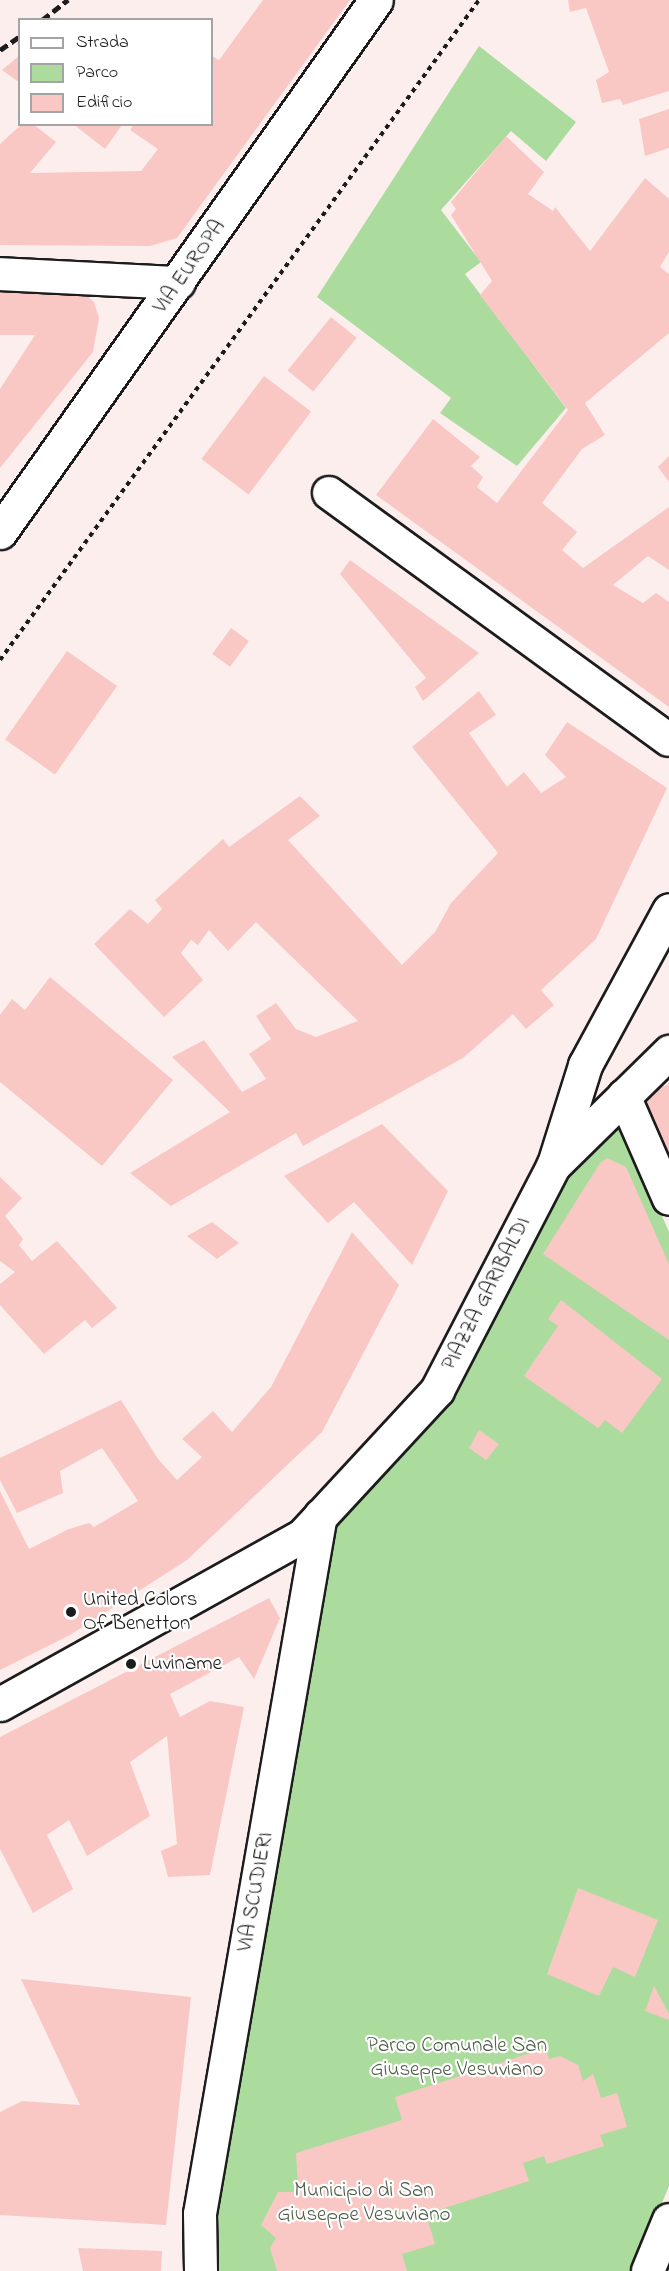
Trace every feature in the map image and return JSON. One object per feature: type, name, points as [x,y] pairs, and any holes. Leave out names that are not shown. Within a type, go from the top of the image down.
[{"type":"main road","name":"VIA EUROPA","points":[[0,532],[179,283],[376,0]]},
{"type":"main road","points":[[554,1166],[585,1065],[669,910]]},
{"type":"main road","name":"PIAZZA GARIBALDI","points":[[0,1704],[312,1525],[437,1390],[554,1166],[669,1052]]},
{"type":"street","points":[[0,274],[179,283]]},
{"type":"street","points":[[329,493],[669,740]]},
{"type":"street","points":[[624,1096],[669,1198]]},
{"type":"street","name":"VIA SCUDIERI","points":[[201,2271],[200,2214],[312,1525]]},
{"type":"street","points":[[648,2271],[669,2220]]},
{"type":"path","points":[[0,660],[479,0]]},
{"type":"green space","points":[[479,46],[576,122],[546,161],[511,131],[441,210],[481,262],[465,274],[566,408],[517,466],[440,413],[451,398],[317,297]]},
{"type":"green space","name":"Parco Comunale San Giuseppe Vesuviano","points":[[620,1119],[669,1232],[669,2186],[634,2271],[215,2271],[214,2211],[336,1523],[562,1180]]},
{"type":"building","points":[[263,0],[350,0],[177,238],[150,246],[0,245],[0,144],[20,126],[36,126],[56,142],[30,173],[141,171],[158,149],[130,130],[133,126],[213,126],[213,57],[219,60]]},
{"type":"building","points":[[568,0],[669,0],[669,91],[623,105],[620,99],[602,103],[596,80],[609,72],[586,8],[570,12]]},
{"type":"building","points":[[18,57],[18,82],[2,70]]},
{"type":"building","points":[[669,109],[669,148],[645,156],[639,119]]},
{"type":"building","points":[[76,126],[121,126],[105,149]]},
{"type":"building","points":[[506,136],[544,172],[528,194],[553,211],[555,207],[590,251],[645,178],[669,199],[669,252],[660,267],[669,274],[669,333],[585,403],[605,435],[582,449],[542,503],[577,532],[562,550],[583,568],[669,507],[669,570],[648,556],[613,585],[643,603],[656,593],[669,602],[669,707],[376,495],[433,419],[480,457],[471,466],[483,477],[477,487],[497,503],[568,410],[480,295],[492,281],[451,215],[456,209],[451,202]]},
{"type":"building","points":[[0,281],[76,286],[94,302],[99,318],[93,352],[0,468],[0,389],[35,335],[0,335]]},
{"type":"building","points":[[331,317],[357,338],[313,391],[288,371]]},
{"type":"building","points":[[264,376],[311,412],[249,495],[201,459]]},
{"type":"building","points":[[669,456],[669,482],[658,467]]},
{"type":"building","points":[[350,560],[479,653],[423,701],[415,687],[426,678],[340,574]]},
{"type":"building","points":[[231,628],[249,641],[230,667],[212,654]]},
{"type":"building","points":[[67,651],[117,686],[55,774],[5,739]]},
{"type":"building","points":[[479,691],[496,715],[469,733],[507,787],[524,772],[541,793],[566,777],[545,755],[567,722],[667,788],[596,939],[541,990],[554,1005],[526,1029],[513,1014],[463,1058],[303,1146],[296,1133],[171,1206],[130,1173],[230,1112],[172,1057],[204,1040],[242,1092],[266,1079],[249,1054],[271,1039],[256,1016],[276,1003],[296,1029],[316,1037],[358,1021],[256,922],[228,951],[209,930],[198,945],[191,940],[181,953],[203,980],[164,1017],[94,944],[130,909],[148,924],[162,909],[155,900],[223,839],[229,847],[300,796],[320,816],[288,840],[402,965],[435,932],[451,903],[498,853],[412,747]]},
{"type":"building","points":[[50,977],[173,1080],[102,1166],[0,1082],[0,1015],[12,999],[25,1010]]},
{"type":"building","points":[[669,1084],[669,1153],[642,1096]]},
{"type":"building","points":[[382,1124],[448,1191],[412,1265],[354,1202],[328,1223],[284,1176]]},
{"type":"building","points":[[607,1158],[626,1167],[669,1264],[669,1340],[543,1254],[600,1163]]},
{"type":"building","points":[[0,1177],[22,1198],[5,1216],[23,1239],[19,1245],[32,1261],[57,1241],[117,1308],[92,1328],[85,1320],[44,1354],[0,1305],[0,1284],[15,1272],[0,1261]]},
{"type":"building","points":[[212,1222],[239,1243],[217,1259],[187,1236]]},
{"type":"building","points":[[352,1232],[399,1285],[322,1432],[187,1560],[70,1635],[0,1670],[0,1491],[29,1549],[69,1529],[89,1523],[94,1527],[138,1501],[102,1448],[60,1471],[63,1493],[17,1513],[0,1480],[0,1458],[121,1400],[158,1459],[177,1480],[202,1457],[182,1439],[213,1411],[232,1432],[271,1387]]},
{"type":"building","points":[[561,1300],[662,1379],[622,1433],[605,1420],[598,1428],[524,1376],[558,1326],[548,1319]]},
{"type":"building","points":[[479,1430],[499,1444],[486,1460],[469,1448]]},
{"type":"building","points":[[269,1598],[280,1618],[254,1679],[239,1657],[170,1694],[180,1717],[210,1701],[244,1707],[210,1875],[168,1877],[161,1851],[177,1844],[167,1736],[130,1762],[150,1816],[87,1856],[69,1820],[47,1835],[73,1889],[33,1913],[0,1849],[0,1737]]},
{"type":"building","points":[[578,1888],[658,1920],[635,1977],[613,1967],[599,1996],[547,1974]]},
{"type":"building","points":[[21,1979],[191,1997],[166,2225],[0,2215],[0,2112],[22,2101],[80,2105]]},
{"type":"building","points":[[654,1986],[669,2014],[669,2020],[645,2011]]},
{"type":"building","name":"Municipio di San Giuseppe Vesuviano","points":[[546,2048],[549,2059],[560,2056],[578,2065],[583,2081],[593,2074],[601,2098],[617,2093],[627,2127],[600,2135],[604,2146],[547,2164],[544,2156],[523,2163],[529,2181],[426,2214],[435,2244],[402,2254],[407,2271],[277,2271],[270,2248],[276,2238],[261,2225],[278,2192],[294,2192],[298,2186],[296,2153],[402,2120],[395,2097]]},
{"type":"building","points":[[78,2248],[162,2251],[161,2271],[83,2271]]},
{"type":"railway","points":[[45,18],[68,0]]},
{"type":"railway","points":[[0,50],[18,37]]},
{"type":"place","name":"United Colors Of Benetton","points":[[71,1612]]},
{"type":"place","name":"Luviname","points":[[131,1664]]}]
